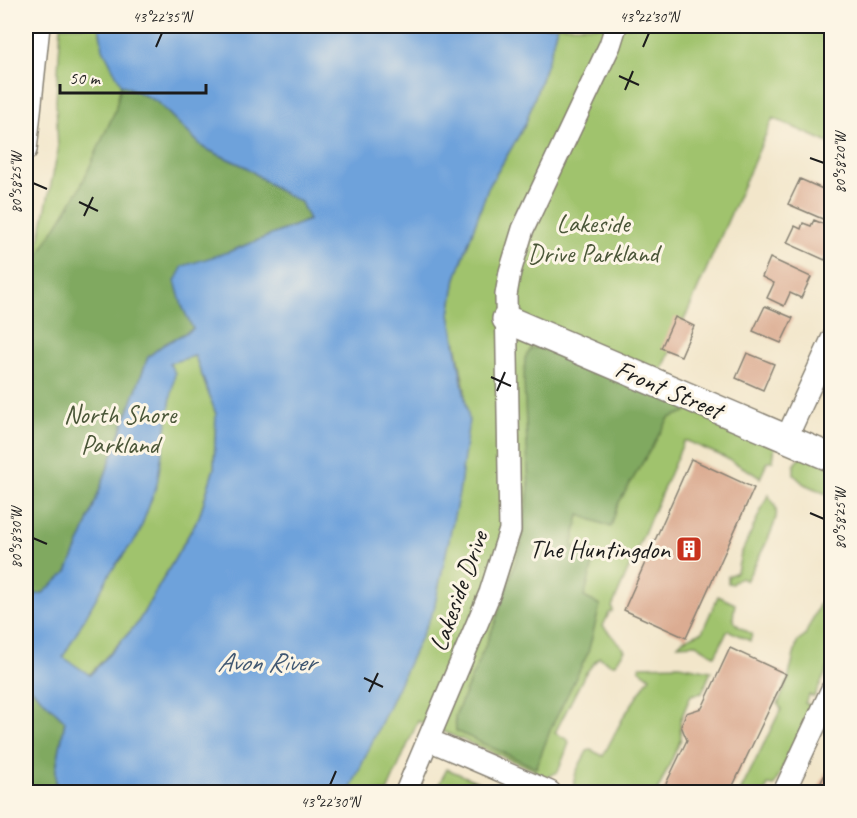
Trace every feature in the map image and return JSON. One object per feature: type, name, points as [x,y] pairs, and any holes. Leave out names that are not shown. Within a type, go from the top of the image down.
[{"type":"street","points":[[26,150],[39,26]]},
{"type":"street","name":"Lakeside Drive","points":[[406,792],[490,593],[510,530],[506,295],[510,272],[523,229],[610,45],[616,26]]},
{"type":"street","name":"Front Street","points":[[506,319],[831,459]]},
{"type":"street","points":[[786,439],[831,339]]},
{"type":"street","points":[[784,792],[831,689]]},
{"type":"street","points":[[429,740],[550,792]]},
{"type":"green space","name":"North Shore Parkland","points":[[61,26],[99,26],[103,49],[246,167],[276,189],[301,202],[263,237],[231,251],[183,266],[175,281],[193,329],[195,356],[216,414],[214,468],[199,517],[137,624],[88,676],[56,769],[56,792],[26,765],[26,267],[37,250],[58,151],[56,101]]},
{"type":"green space","name":"Lakeside Drive Parkland","points":[[557,26],[831,26],[831,144],[773,118],[652,393],[775,445],[773,461],[768,461],[760,478],[724,457],[684,441],[612,607],[613,611],[609,613],[603,626],[625,650],[615,664],[610,664],[599,657],[585,674],[555,733],[568,740],[569,743],[558,772],[544,778],[533,773],[534,770],[418,721],[387,792],[349,792],[371,742],[459,493],[463,459],[465,389],[450,314],[456,278],[488,188],[525,125],[550,54]]},
{"type":"green space","points":[[121,84],[156,101],[204,148],[246,167],[276,189],[301,202],[309,220],[231,251],[182,306],[193,329],[163,345],[148,357],[67,573],[43,593],[26,597],[26,280],[79,190],[115,111]]},
{"type":"green space","points":[[544,346],[687,406],[686,412],[669,418],[618,504],[611,527],[579,515],[572,547],[596,553],[584,597],[600,605],[588,653],[551,728],[536,768],[456,731],[455,716],[495,623],[521,545],[529,489],[525,358],[531,349]]},
{"type":"green space","points":[[802,454],[831,467],[831,496],[804,484],[794,475],[794,466]]},
{"type":"green space","points":[[768,495],[775,505],[776,514],[768,540],[746,581],[741,578],[732,584],[728,583],[728,576],[737,572],[741,554]]},
{"type":"green space","points":[[831,580],[831,662],[814,697],[809,695],[805,703],[812,706],[774,786],[768,785],[765,792],[740,792],[781,709],[778,704],[788,680],[797,642],[804,637]]},
{"type":"green space","points":[[718,596],[735,604],[734,620],[738,626],[752,634],[750,641],[728,630],[715,656],[696,644],[678,645],[683,640],[702,632]]},
{"type":"green space","points":[[679,665],[711,671],[702,693],[691,695],[680,721],[681,739],[657,792],[575,791],[575,776],[587,751],[591,750],[603,756],[624,716],[650,677],[639,669],[640,666]]},
{"type":"green space","points":[[26,683],[65,721],[56,769],[56,792],[26,792]]},
{"type":"green space","points":[[447,769],[502,792],[435,792]]},
{"type":"water","name":"Avon River","points":[[99,26],[557,26],[550,54],[525,125],[488,188],[456,278],[450,314],[469,420],[459,493],[434,609],[349,792],[56,792],[56,769],[65,721],[26,683],[26,597],[43,593],[67,572],[85,530],[148,357],[163,345],[193,329],[182,306],[175,281],[183,266],[231,251],[309,220],[301,202],[276,189],[246,167],[204,148],[156,101],[121,84],[103,49]],"holes":[[[195,356],[216,414],[214,468],[199,517],[137,624],[90,675],[63,657],[112,570],[138,536],[157,484],[175,373],[169,363]]]},
{"type":"building","points":[[832,158],[832,174],[826,172]]},
{"type":"building","points":[[800,179],[832,193],[832,223],[788,204]]},
{"type":"building","points":[[814,220],[832,228],[830,235],[832,245],[825,260],[787,243],[795,226],[801,229],[803,223],[811,226]]},
{"type":"building","points":[[770,258],[811,277],[801,298],[790,293],[784,306],[767,298],[774,283],[762,277]]},
{"type":"building","points":[[765,306],[793,318],[781,343],[753,331]]},
{"type":"building","points":[[675,317],[694,326],[681,356],[661,348]]},
{"type":"building","points":[[747,353],[774,364],[763,390],[736,378]]},
{"type":"building","name":"The Huntingdon","points":[[691,459],[754,488],[686,638],[624,610]]},
{"type":"building","points":[[730,648],[786,674],[730,792],[662,792],[687,740],[681,726],[686,713],[702,708]]},
{"type":"building","points":[[826,772],[832,774],[832,792],[817,791]]},
{"type":"place","name":"The Huntingdon","points":[[689,549]]}]
